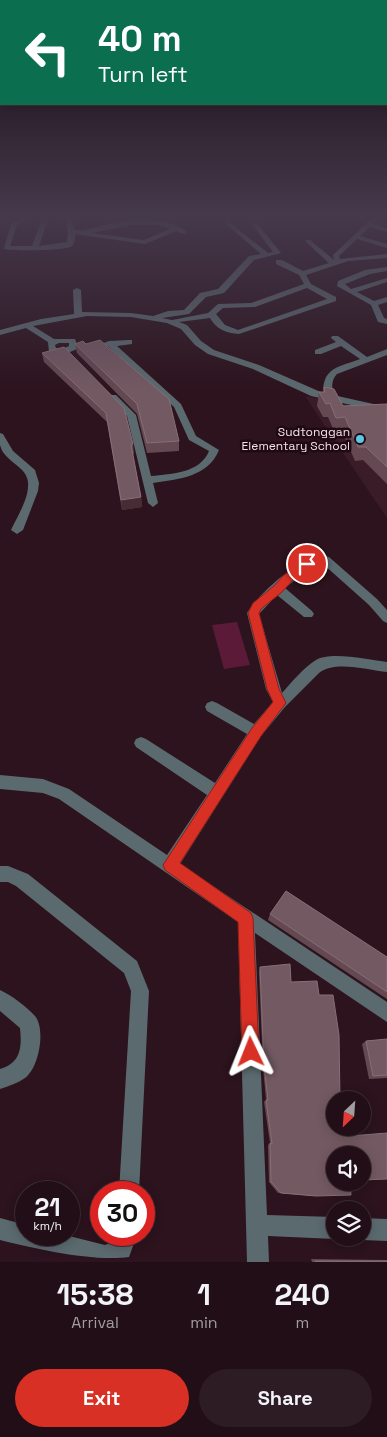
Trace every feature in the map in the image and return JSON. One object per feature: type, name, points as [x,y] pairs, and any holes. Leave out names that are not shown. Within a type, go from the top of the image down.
[{"type":"street","points":[[152,318],[168,313],[186,312],[203,295],[221,291],[236,275]]},
{"type":"street","points":[[213,316],[226,330],[239,332],[333,299],[308,285],[302,275]]},
{"type":"street","points":[[361,275],[341,283],[341,286],[374,304],[381,320],[387,322]]},
{"type":"street","points":[[351,291],[387,280]]},
{"type":"street","points":[[184,328],[213,316],[222,306],[252,305],[308,285]]},
{"type":"street","points":[[77,290],[78,315]]},
{"type":"street","points":[[374,304],[387,300]]},
{"type":"street","points":[[0,333],[41,321],[78,315],[131,315],[169,321],[184,328],[206,349],[256,367],[314,394],[387,410]]},
{"type":"street","points":[[169,321],[213,316]]},
{"type":"street","points":[[41,321],[56,341]]},
{"type":"street","points":[[28,326],[56,341],[72,341],[78,349]]},
{"type":"street","points":[[318,352],[339,340],[366,360]]},
{"type":"street","points":[[56,341],[50,346],[52,350],[78,349],[109,343],[129,342]]},
{"type":"street","points":[[109,343],[178,406],[192,438],[214,450],[213,456],[206,464],[195,471],[148,480]]},
{"type":"street","points":[[328,397],[330,375],[387,352]]},
{"type":"street","points":[[105,390],[131,415],[153,503]]},
{"type":"street","points":[[0,436],[8,454],[32,472],[34,483],[33,491],[17,530]]},
{"type":"street","points":[[280,703],[273,689],[253,613],[256,606],[278,589],[288,578],[307,564],[325,560],[373,602],[387,618]]},
{"type":"street","points":[[278,589],[308,614]]},
{"type":"street","points":[[170,865],[256,732],[280,703],[322,663],[345,662],[387,667]]},
{"type":"street","points":[[212,707],[256,732]]},
{"type":"street","points":[[140,743],[217,793]]},
{"type":"street","points":[[0,782],[43,786],[64,794],[387,1013]]},
{"type":"street","points":[[0,874],[8,874],[22,880],[130,967],[136,978],[140,991],[130,1181]]},
{"type":"street","points":[[246,918],[258,1262]]},
{"type":"street","points":[[0,999],[29,1023],[32,1043],[26,1065],[14,1076],[0,1079]]},
{"type":"street","points":[[257,1225],[326,1228]]},
{"type":"street","points":[[0,1228],[105,1256],[121,1249],[122,1246]]},
{"type":"street","points":[[371,1229],[387,1230]]},
{"type":"shaded area","name":"Sudtonggan Elementary School","points":[[305,396],[387,412],[387,518],[353,468]]},
{"type":"shaded area","points":[[237,622],[250,665],[224,669],[212,625]]},
{"type":"building","points":[[100,340],[169,399],[179,441],[147,443],[137,404],[75,344],[83,341],[86,344]]},
{"type":"building","points":[[64,347],[124,408],[133,444],[131,445],[141,497],[121,500],[106,413],[42,353]]},
{"type":"building","points":[[324,387],[334,389],[343,406],[387,404],[387,467],[366,447],[358,447],[345,417],[336,418],[330,403],[326,404],[319,392],[325,392]]},
{"type":"building","points":[[286,891],[387,957],[387,992],[270,914]]},
{"type":"building","points":[[290,964],[291,982],[317,981],[319,995],[333,995],[339,1035],[340,1091],[326,1091],[326,1136],[371,1136],[371,1134],[387,1133],[387,1179],[371,1180],[371,1146],[326,1146],[326,1191],[351,1191],[351,1195],[316,1196],[281,1193],[271,1182],[270,1143],[272,1144],[266,1100],[268,1100],[264,1065],[260,967]]},
{"type":"building","points":[[387,1039],[387,1075],[373,1076],[366,1041]]},
{"type":"building","points":[[387,1261],[387,1262],[315,1262]]},
{"type":"place","name":"Sudtonggan Elementary School","points":[[360,439]]},
{"type":"route","points":[[251,1052],[246,918],[170,865],[256,732],[280,703],[273,689],[253,613],[256,606],[307,564]]}]
